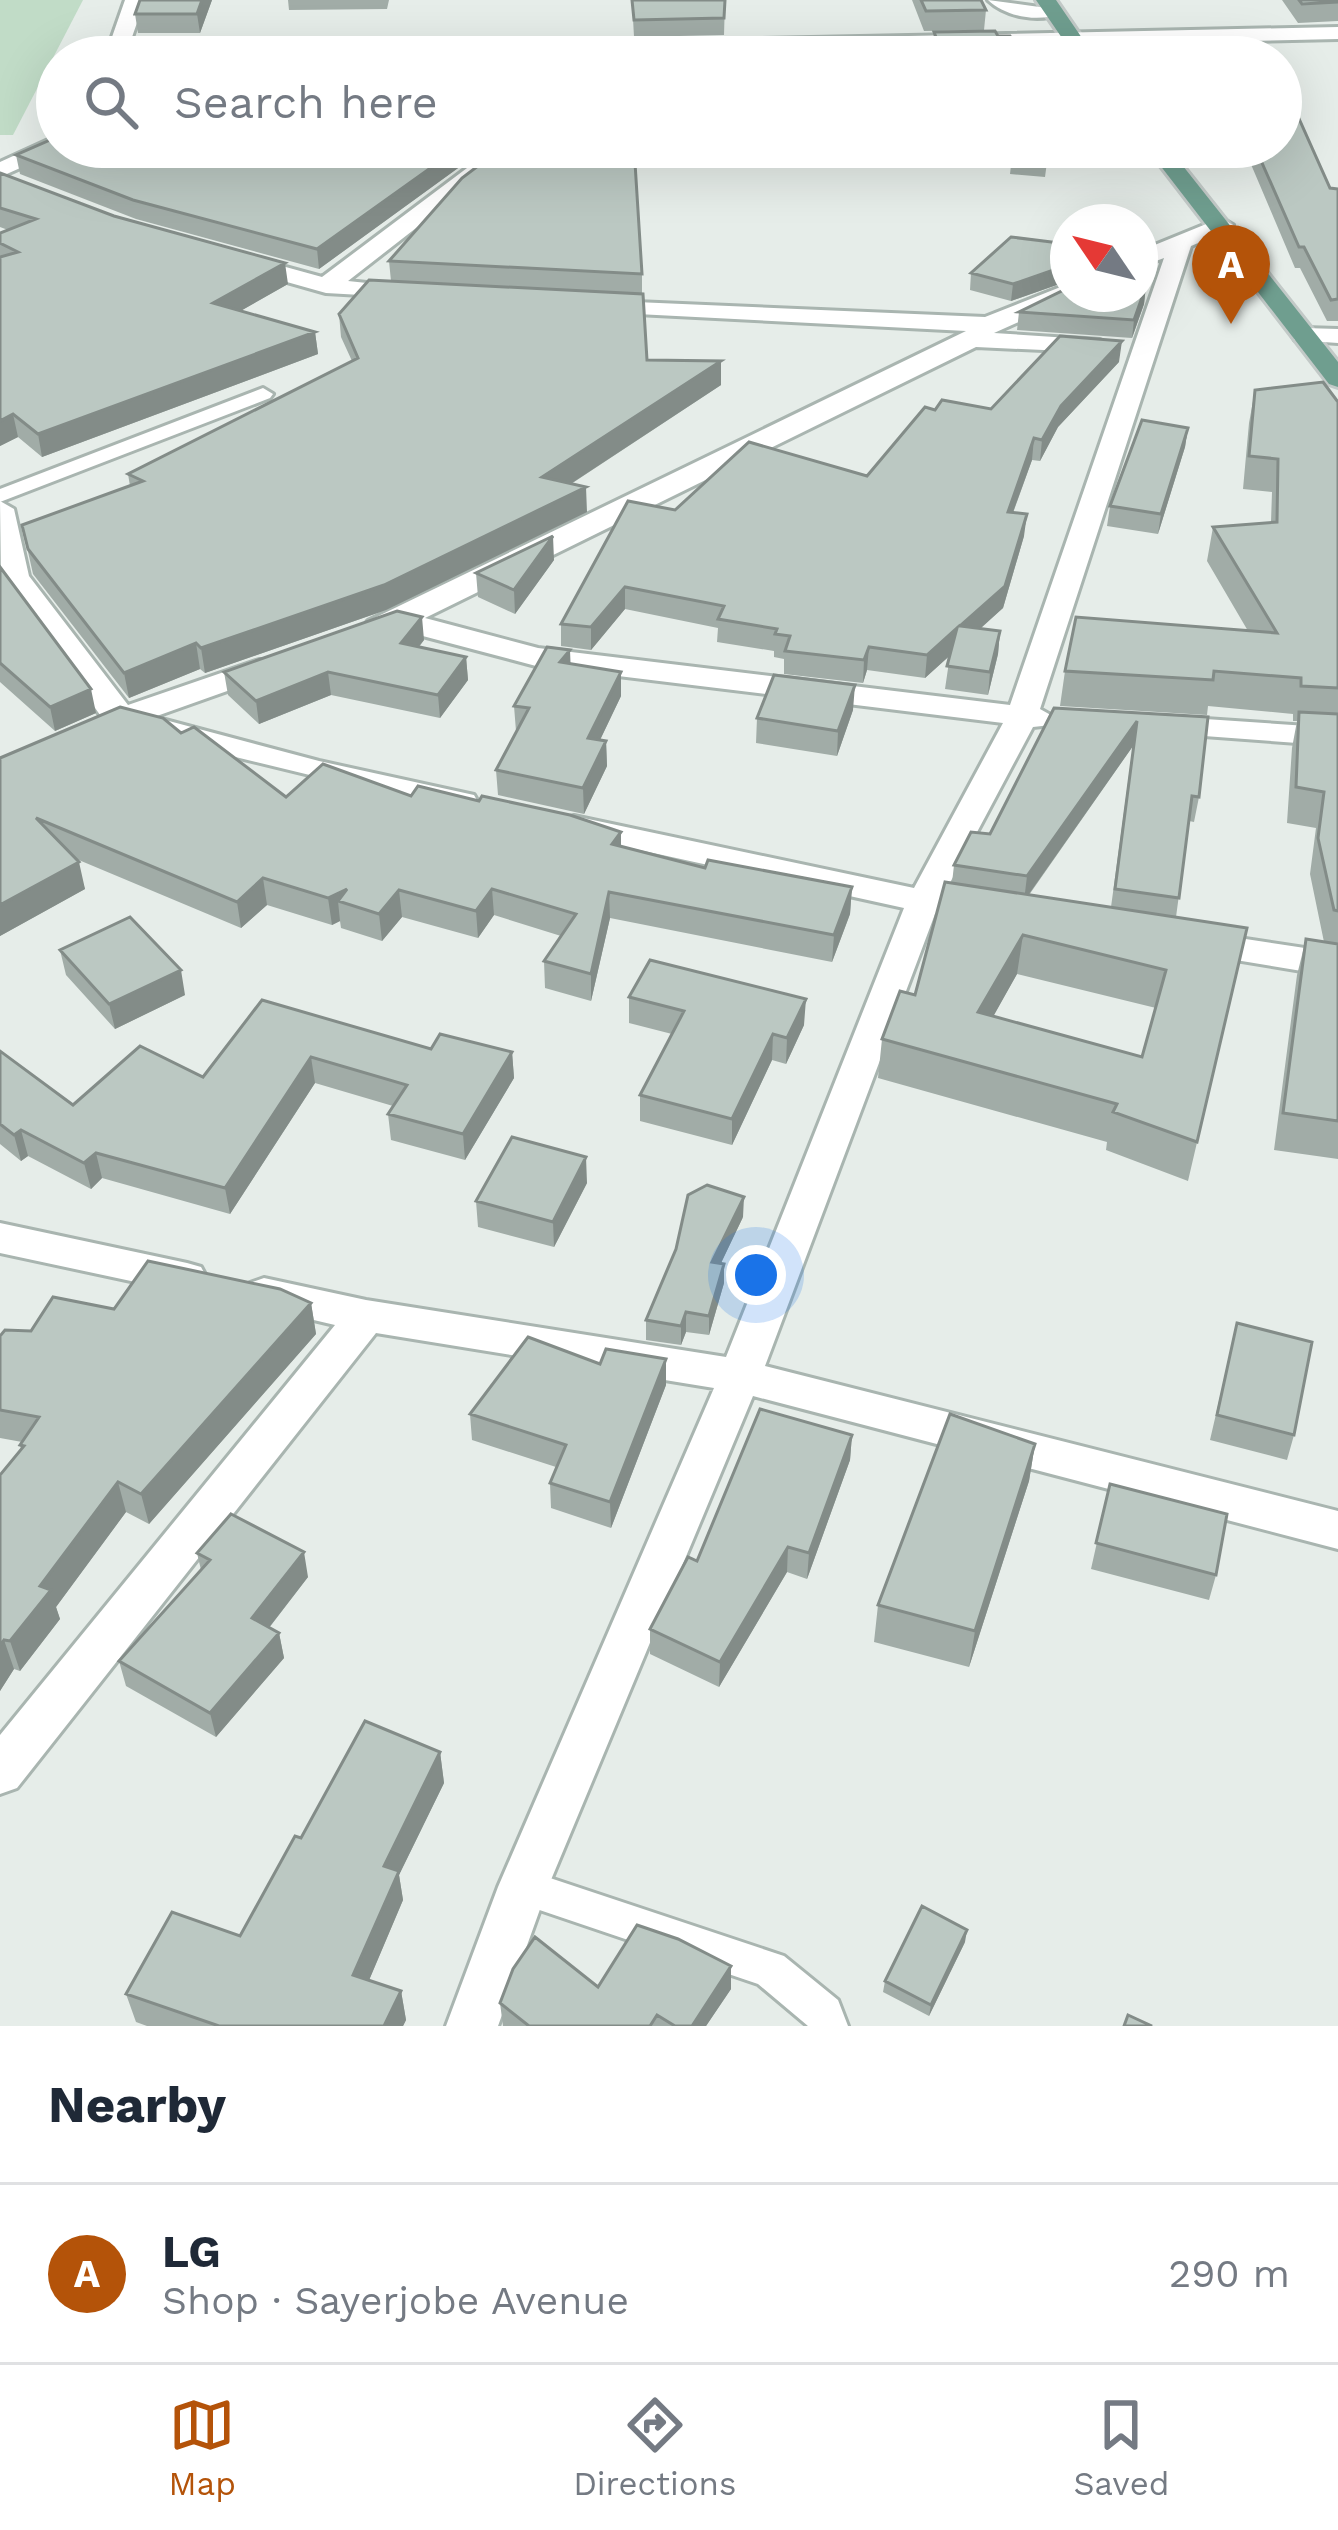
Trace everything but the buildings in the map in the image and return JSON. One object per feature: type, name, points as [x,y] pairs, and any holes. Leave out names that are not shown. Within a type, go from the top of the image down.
[{"type":"main road","points":[[1050,7],[1070,36]]},
{"type":"main road","points":[[1174,168],[1338,379]]},
{"type":"street","points":[[122,36],[135,0]]},
{"type":"street","points":[[1282,36],[1338,33]]},
{"type":"street","points":[[0,150],[36,148]]},
{"type":"street","points":[[5,178],[36,157]]},
{"type":"street","points":[[326,286],[481,168]]},
{"type":"street","points":[[1158,252],[1221,225]]},
{"type":"street","points":[[472,2026],[523,1887],[740,1376],[922,902],[1022,716],[1180,242]]},
{"type":"street","points":[[215,254],[326,286],[422,294]]},
{"type":"street","points":[[355,635],[398,620],[1050,299]]},
{"type":"street","points":[[566,303],[980,332],[1143,351]]},
{"type":"street","points":[[1304,335],[1338,336]]},
{"type":"street","points":[[0,509],[15,577],[122,718],[315,770],[502,811]]},
{"type":"street","points":[[398,620],[536,657],[1067,719]]},
{"type":"street","points":[[81,736],[292,658]]},
{"type":"street","points":[[1135,724],[1338,737]]},
{"type":"street","points":[[548,820],[969,909]]},
{"type":"street","points":[[1153,937],[1338,965]]},
{"type":"street","points":[[0,1238],[366,1316],[740,1376],[1338,1531]]},
{"type":"street","points":[[0,1772],[366,1316]]},
{"type":"lane","points":[[994,0],[1009,10],[1050,7]]},
{"type":"lane","points":[[0,496],[263,394]]},
{"type":"lane","points":[[523,1887],[770,1969],[824,2014],[829,2026]]},
{"type":"green space","points":[[0,0],[83,0],[64,36],[36,36],[36,91],[13,135],[0,135]]},
{"type":"place","name":"LG","points":[[1231,324]]}]
